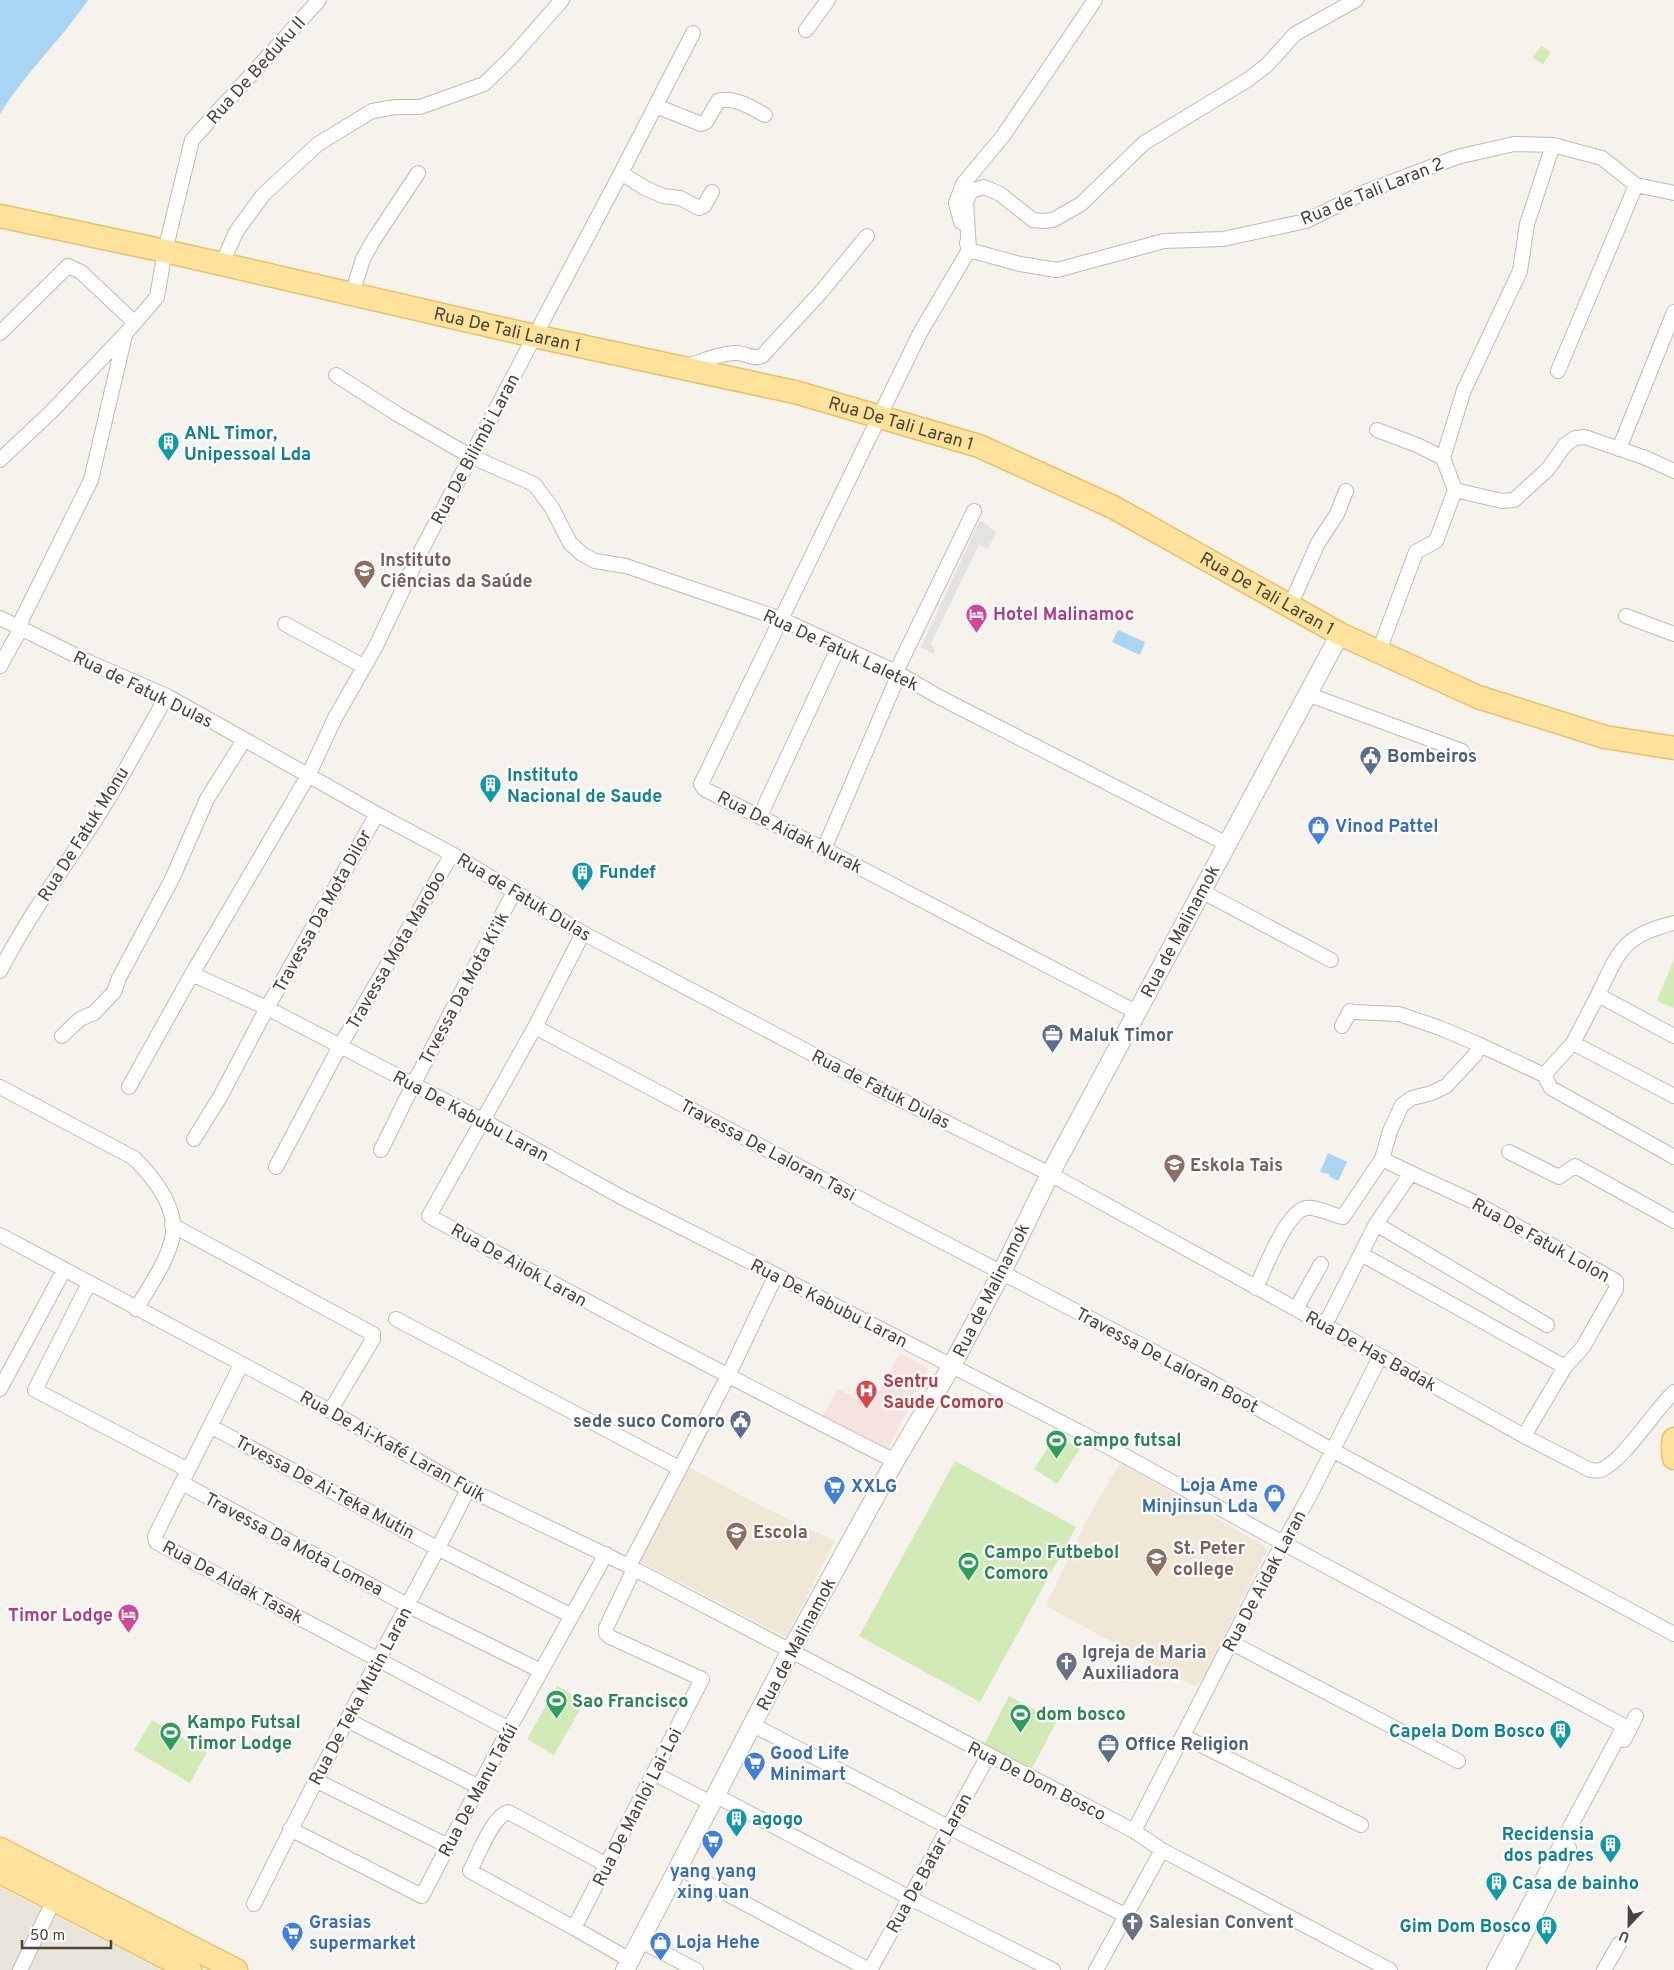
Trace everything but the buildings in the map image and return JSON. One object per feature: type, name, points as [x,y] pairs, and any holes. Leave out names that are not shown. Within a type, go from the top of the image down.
[{"type":"main road","name":"Rua De Tali Laran 1","points":[[0,216],[222,264],[534,336],[795,392],[979,446],[1113,507],[1340,634],[1487,700],[1598,735],[1674,748]]},
{"type":"main road","points":[[1674,1439],[1674,1458]]},
{"type":"main road","points":[[0,1849],[236,1970]]},
{"type":"main road","points":[[0,1872],[190,1970]]},
{"type":"street","points":[[222,264],[236,232],[263,195],[318,144],[372,111],[396,107],[420,107],[484,84],[510,59],[562,0]]},
{"type":"street","points":[[806,30],[828,0]]},
{"type":"street","points":[[969,250],[956,203],[963,184],[1003,136],[1095,0]]},
{"type":"street","points":[[969,250],[966,202],[971,191],[984,187],[1000,194],[1032,220],[1053,220],[1081,204],[1144,144],[1267,66],[1295,34],[1356,0]]},
{"type":"street","name":"Rua De Beduku II","points":[[164,251],[192,140],[316,1]]},
{"type":"street","name":"Rua De Bilimbi Laran","points":[[308,776],[334,720],[376,646],[400,593],[470,456],[621,173],[693,33]]},
{"type":"street","points":[[656,106],[701,124],[706,122],[718,101],[724,99],[744,104],[765,115]]},
{"type":"street","name":"Rua de Tali Laran 2","points":[[969,250],[1020,264],[1057,270],[1164,241],[1223,239],[1306,221],[1365,192],[1457,156],[1514,144],[1553,145],[1602,158],[1636,185],[1674,193]]},
{"type":"street","points":[[1379,651],[1416,552],[1436,542],[1455,490],[1443,458],[1464,390],[1520,270],[1527,224],[1553,145]]},
{"type":"street","points":[[352,294],[363,259],[418,173]]},
{"type":"street","points":[[621,173],[645,188],[663,196],[680,198],[699,208],[704,206],[712,192]]},
{"type":"street","points":[[1558,371],[1636,185]]},
{"type":"street","points":[[682,368],[714,356],[738,352],[756,358],[762,356],[821,292],[867,236]]},
{"type":"street","name":"Rua De Aidak Nurak","points":[[969,250],[920,333],[701,784],[704,789],[824,849],[1136,1012]]},
{"type":"street","points":[[0,460],[51,412],[157,297],[164,251]]},
{"type":"street","points":[[0,333],[68,266],[81,272],[130,328]]},
{"type":"street","points":[[1619,449],[1674,312]]},
{"type":"street","points":[[0,666],[20,630],[22,619],[91,480],[118,358],[130,328]]},
{"type":"street","name":"Rua De Fatuk Laletek","points":[[336,375],[397,414],[470,456],[534,484],[552,508],[570,543],[582,554],[595,560],[626,566],[781,619],[898,673],[939,697],[1227,844]]},
{"type":"street","points":[[1377,430],[1417,445],[1443,458]]},
{"type":"street","points":[[1455,490],[1502,501],[1514,500],[1548,469],[1566,445],[1575,438],[1585,437],[1674,471]]},
{"type":"street","points":[[1290,606],[1318,543],[1337,514],[1346,491]]},
{"type":"street","points":[[824,849],[898,673],[974,511]]},
{"type":"street","points":[[1626,616],[1674,634]]},
{"type":"street","name":"Rua de Fatuk Dulas","points":[[0,618],[20,630],[167,696],[308,776],[452,854],[515,890],[583,933],[873,1086],[1050,1174]]},
{"type":"street","points":[[285,624],[363,666]]},
{"type":"street","name":"Rua de Malinamok","points":[[628,1965],[791,1650],[895,1461],[951,1367],[1002,1272],[1050,1174],[1340,634]]},
{"type":"street","points":[[760,816],[839,646]]},
{"type":"street","points":[[1307,694],[1462,751]]},
{"type":"street","name":"Rua De Fatuk Monu","points":[[0,971],[5,948],[93,824],[167,696]]},
{"type":"street","points":[[62,1036],[80,1019],[94,1013],[114,992],[119,978],[172,879],[208,798],[244,740]]},
{"type":"street","points":[[129,1087],[192,974],[308,776]]},
{"type":"street","name":"Travessa Da Mota Dilor","points":[[194,1139],[220,1097],[267,1008],[377,814]]},
{"type":"street","name":"Travessa Mota Marobo","points":[[276,1167],[340,1046],[452,854]]},
{"type":"street","name":"Trvessa Da Mota Ki’ik","points":[[382,1150],[413,1085],[515,890]]},
{"type":"street","points":[[1201,891],[1331,960]]},
{"type":"street","points":[[1544,1075],[1573,1043],[1622,948],[1652,928],[1674,923]]},
{"type":"street","name":"Rua De Ailok Laran","points":[[583,933],[484,1121],[429,1216],[572,1294],[895,1461]]},
{"type":"street","name":"Rua De Kabubu Laran","points":[[192,974],[267,1008],[484,1121],[623,1198],[776,1275],[1105,1446],[1624,1726],[1494,1970]]},
{"type":"street","points":[[1598,996],[1674,1036]]},
{"type":"street","points":[[1342,1026],[1350,1011],[1399,1014],[1440,1028],[1544,1075],[1551,1088],[1674,1157]]},
{"type":"street","name":"Travessa De Laloran Tasi","points":[[535,1027],[887,1214],[1002,1272]]},
{"type":"street","points":[[1573,1043],[1674,1096]]},
{"type":"street","points":[[1256,1288],[1280,1237],[1294,1215],[1302,1209],[1312,1207],[1343,1217],[1382,1159],[1390,1132],[1402,1105],[1412,1098],[1432,1093],[1446,1086],[1475,1055],[1480,1045]]},
{"type":"street","points":[[0,1087],[134,1158],[147,1171],[160,1191],[171,1213],[172,1239],[163,1260],[136,1309]]},
{"type":"street","points":[[1509,1152],[1559,1177],[1575,1166],[1674,1221]]},
{"type":"street","points":[[1325,1325],[1376,1224],[1410,1173],[1382,1159]]},
{"type":"street","name":"Rua De Fatuk Lolon","points":[[1410,1173],[1472,1201],[1616,1281],[1616,1288],[1582,1347],[1565,1367],[1524,1436]]},
{"type":"street","name":"Rua De Has Badak","points":[[1050,1174],[1524,1436],[1590,1470],[1600,1471],[1609,1465],[1674,1392]]},
{"type":"street","points":[[1376,1224],[1547,1325]]},
{"type":"street","points":[[172,1225],[373,1334],[373,1339],[330,1411]]},
{"type":"street","name":"Rua De Ai-Kafé Laran Fuik","points":[[1,1238],[330,1411],[468,1489],[606,1554],[791,1650]]},
{"type":"street","points":[[1361,1254],[1565,1367]]},
{"type":"street","points":[[1296,1309],[1321,1264]]},
{"type":"street","points":[[0,1389],[64,1270]]},
{"type":"street","name":"Travessa De Laloran Boot","points":[[1002,1272],[1197,1374],[1332,1450],[1674,1634]]},
{"type":"street","points":[[631,1568],[679,1468],[728,1376],[776,1275]]},
{"type":"street","points":[[89,1284],[35,1390],[188,1470]]},
{"type":"street","points":[[396,1319],[679,1468]]},
{"type":"street","name":"Rua De Aidak Laran","points":[[1134,1831],[1230,1642],[1311,1493],[1380,1357]]},
{"type":"street","name":"Rua De Aidak Tasak","points":[[241,1364],[155,1536],[156,1542],[378,1660]]},
{"type":"street","name":"Trvessa De Ai-Teka Mutin","points":[[210,1426],[439,1549],[572,1616]]},
{"type":"street","name":"Travessa Da Mota Lomea","points":[[182,1483],[407,1605],[541,1671]]},
{"type":"street","name":"Rua De Teka Mutin Laran","points":[[254,1904],[290,1829],[407,1605],[439,1549],[468,1489]]},
{"type":"street","name":"Rua De Manu Tafúi","points":[[290,1829],[422,1896],[509,1729],[606,1554]]},
{"type":"street","name":"Rua De Manloi Lai-Loi","points":[[574,1928],[702,1679],[610,1637],[606,1633],[606,1628],[631,1568]]},
{"type":"street","points":[[1230,1642],[1458,1761]]},
{"type":"street","name":"Rua De Dom Bosco","points":[[791,1650],[988,1756],[1134,1831],[1162,1850],[1390,1970]]},
{"type":"street","points":[[378,1660],[509,1729]]},
{"type":"street","points":[[1507,1970],[1636,1716]]},
{"type":"street","points":[[347,1720],[479,1787]]},
{"type":"street","points":[[753,1725],[948,1827],[1127,1916]]},
{"type":"street","points":[[1183,1736],[1362,1825]]},
{"type":"street","name":"Rua De Batar Laran","points":[[869,1970],[988,1756]]},
{"type":"street","points":[[654,1774],[713,1799],[1053,1970]]},
{"type":"street","points":[[316,1780],[448,1846]]},
{"type":"street","points":[[607,1865],[508,1812],[496,1821],[470,1871],[574,1928],[628,1965]]},
{"type":"street","points":[[1096,1970],[1162,1850]]},
{"type":"street","points":[[677,1868],[869,1970]]},
{"type":"street","points":[[20,1970],[54,1900]]},
{"type":"street","points":[[640,1940],[696,1970]]},
{"type":"street","points":[[1604,1970],[1619,1944]]},
{"type":"shaded area","points":[[980,520],[996,532],[988,549],[979,545],[931,643],[935,650],[933,654],[921,647]]},
{"type":"shaded area","name":"Sentru Saude Comoro","points":[[900,1353],[928,1368],[886,1453],[821,1419],[837,1389],[859,1399],[863,1394],[875,1400]]},
{"type":"shaded area","name":"St. Peter college","points":[[1120,1463],[1268,1548],[1207,1673],[1195,1687],[1046,1606],[1088,1517]]},
{"type":"shaded area","name":"Escola","points":[[687,1466],[753,1502],[835,1541],[786,1637],[639,1561]]},
{"type":"shaded area","points":[[0,1887],[161,1970],[0,1970]]},
{"type":"green space","points":[[1541,46],[1551,52],[1543,64],[1533,58]]},
{"type":"green space","points":[[1674,959],[1674,1008],[1657,1001]]},
{"type":"green space","name":"campo futsal","points":[[1057,1434],[1080,1449],[1057,1484],[1034,1469]]},
{"type":"green space","name":"Campo Futbebol Comoro","points":[[955,1461],[1076,1527],[980,1702],[859,1636]]},
{"type":"green space","name":"Sao Francisco","points":[[557,1686],[585,1701],[554,1755],[527,1739]]},
{"type":"green space","name":"dom bosco","points":[[1009,1696],[1057,1721],[1031,1770],[984,1745]]},
{"type":"green space","name":"Kampo Futsal Timor Lodge","points":[[152,1720],[207,1752],[190,1783],[134,1750]]},
{"type":"water","points":[[0,0],[88,0],[20,85],[0,114]]},
{"type":"water","points":[[1118,630],[1145,642],[1140,655],[1112,642]]},
{"type":"water","points":[[1328,1153],[1347,1162],[1338,1181],[1330,1177],[1329,1174],[1320,1172]]},
{"type":"place","name":"ANL Timor, Unipessoal Lda","points":[[168,462]]},
{"type":"place","name":"Instituto Ciências da Saúde","points":[[364,589]]},
{"type":"place","name":"Hotel Malinamoc","points":[[977,633]]},
{"type":"place","name":"Bombeiros","points":[[1371,775]]},
{"type":"place","name":"Instituto Nacional de Saude","points":[[491,804]]},
{"type":"place","name":"Vinod Pattel","points":[[1319,845]]},
{"type":"place","name":"Fundef","points":[[583,891]]},
{"type":"place","name":"Maluk Timor","points":[[1053,1054]]},
{"type":"place","name":"Eskola Tais","points":[[1174,1184]]},
{"type":"place","name":"Sentru Saude Comoro","points":[[867,1410]]},
{"type":"place","name":"sede suco Comoro","points":[[741,1440]]},
{"type":"place","name":"campo futsal","points":[[1057,1459]]},
{"type":"place","name":"XXLG","points":[[835,1505]]},
{"type":"place","name":"Loja Ame Minjinsun Lda","points":[[1274,1514]]},
{"type":"place","name":"Escola","points":[[737,1551]]},
{"type":"place","name":"St. Peter college","points":[[1157,1577]]},
{"type":"place","name":"Campo Futbebol Comoro","points":[[968,1581]]},
{"type":"place","name":"Timor Lodge","points":[[129,1634]]},
{"type":"place","name":"Igreja de Maria Auxiliadora","points":[[1066,1681]]},
{"type":"place","name":"Sao Francisco","points":[[556,1720]]},
{"type":"place","name":"dom bosco","points":[[1020,1733]]},
{"type":"place","name":"Capela Dom Bosco","points":[[1561,1750]]},
{"type":"place","name":"Kampo Futsal Timor Lodge","points":[[171,1751]]},
{"type":"place","name":"Office Religion","points":[[1109,1763]]},
{"type":"place","name":"Good Life Minimart","points":[[754,1782]]},
{"type":"place","name":"agogo","points":[[736,1838]]},
{"type":"place","name":"yang yang xing uan","points":[[713,1860]]},
{"type":"place","name":"Recidensia dos padres","points":[[1610,1863]]},
{"type":"place","name":"Casa de bainho","points":[[1496,1902]]},
{"type":"place","name":"Salesian Convent","points":[[1133,1941]]},
{"type":"place","name":"Gim Dom Bosco","points":[[1547,1945]]},
{"type":"place","name":"Grasias supermarket","points":[[293,1951]]},
{"type":"place","name":"Loja Hehe","points":[[660,1961]]}]
